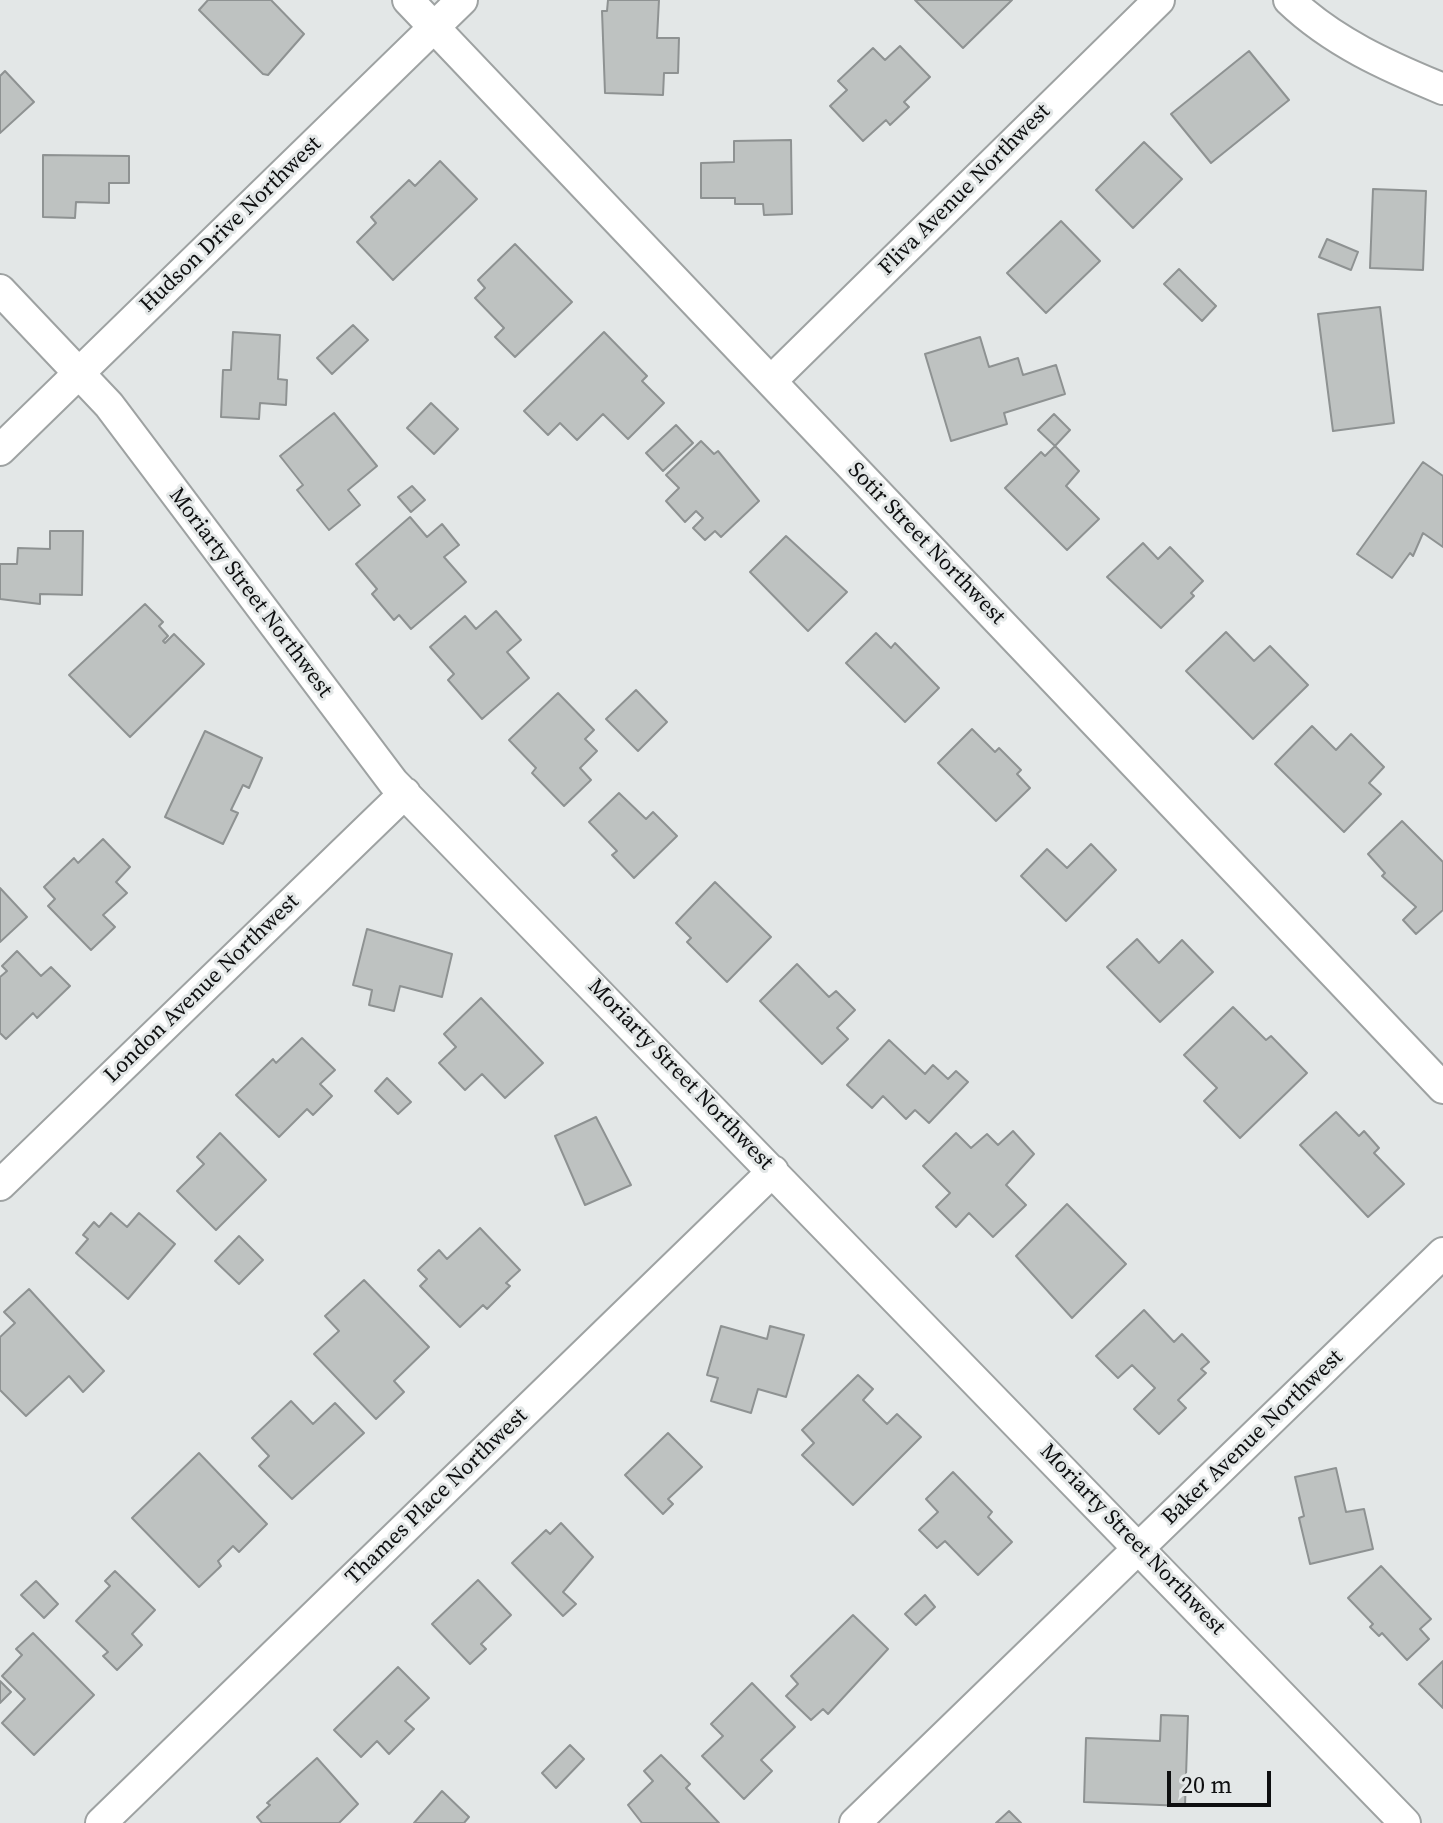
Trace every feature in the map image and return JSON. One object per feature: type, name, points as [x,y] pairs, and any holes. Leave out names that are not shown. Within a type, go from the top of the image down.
[{"type":"street","name":"Sotir Street Northwest","points":[[408,0],[1443,1088]]},
{"type":"street","name":"Hudson Drive Northwest","points":[[0,450],[462,0]]},
{"type":"street","name":"Fliva Avenue Northwest","points":[[771,381],[1159,0]]},
{"type":"street","points":[[1289,0],[1343,42],[1378,63],[1443,89]]},
{"type":"street","name":"Moriarty Street Northwest","points":[[0,290],[109,405],[324,694],[405,793],[1405,1823]]},
{"type":"street","name":"London Avenue Northwest","points":[[0,1185],[405,793]]},
{"type":"street","name":"Thames Place Northwest","points":[[101,1823],[773,1171]]},
{"type":"street","name":"Baker Avenue Northwest","points":[[855,1823],[1443,1253]]},
{"type":"building","points":[[208,0],[271,0],[304,34],[268,75],[263,74],[199,10]]},
{"type":"building","points":[[608,0],[659,0],[657,38],[679,38],[678,73],[664,73],[663,95],[605,93],[602,11],[607,11]]},
{"type":"building","points":[[915,0],[1012,0],[963,48]]},
{"type":"building","points":[[900,46],[930,77],[904,102],[909,107],[890,125],[886,120],[863,141],[830,106],[847,90],[838,81],[873,48],[885,60]]},
{"type":"building","points":[[1249,51],[1289,100],[1211,163],[1171,114]]},
{"type":"building","points":[[5,71],[34,102],[0,133],[0,76]]},
{"type":"building","points":[[791,140],[792,214],[764,215],[763,204],[735,204],[735,198],[701,198],[701,163],[734,162],[734,141]]},
{"type":"building","points":[[1144,142],[1182,179],[1133,228],[1096,190]]},
{"type":"building","points":[[43,155],[129,156],[129,183],[109,183],[109,203],[76,202],[75,218],[43,217]]},
{"type":"building","points":[[440,161],[477,199],[393,280],[357,242],[376,223],[371,217],[409,180],[415,186]]},
{"type":"building","points":[[1373,189],[1426,191],[1423,270],[1370,268]]},
{"type":"building","points":[[1061,221],[1100,261],[1046,313],[1007,273]]},
{"type":"building","points":[[1327,239],[1358,252],[1351,270],[1319,257]]},
{"type":"building","points":[[515,244],[572,302],[515,357],[495,337],[504,328],[475,298],[485,288],[478,280]]},
{"type":"building","points":[[1179,269],[1216,306],[1202,321],[1164,284]]},
{"type":"building","points":[[1380,307],[1394,423],[1333,431],[1318,314]]},
{"type":"building","points":[[353,325],[368,340],[332,374],[317,358]]},
{"type":"building","points":[[233,332],[280,335],[278,379],[287,380],[286,405],[260,403],[259,419],[221,417],[223,370],[231,370]]},
{"type":"building","points":[[604,332],[647,376],[642,381],[664,403],[628,439],[603,414],[577,440],[560,423],[548,435],[524,411]]},
{"type":"building","points":[[980,337],[989,367],[1018,358],[1023,375],[1056,365],[1065,394],[1004,413],[1007,424],[951,441],[925,354]]},
{"type":"building","points":[[431,403],[458,429],[434,454],[407,428]]},
{"type":"building","points":[[334,413],[377,466],[348,490],[360,505],[329,530],[297,490],[303,485],[280,456]]},
{"type":"building","points":[[1054,414],[1070,430],[1055,446],[1038,430]]},
{"type":"building","points":[[676,425],[693,443],[663,471],[646,453]]},
{"type":"building","points":[[701,441],[714,454],[718,451],[759,501],[721,537],[715,531],[705,540],[693,528],[703,518],[696,511],[685,522],[666,501],[679,488],[666,475]]},
{"type":"building","points":[[1055,446],[1079,471],[1066,486],[1099,519],[1067,550],[1005,488],[1041,452],[1045,456]]},
{"type":"building","points":[[1423,462],[1443,476],[1443,547],[1423,533],[1413,556],[1410,553],[1392,578],[1357,554]]},
{"type":"building","points":[[412,486],[425,500],[411,512],[398,497]]},
{"type":"building","points":[[410,517],[427,537],[442,524],[459,545],[444,557],[466,582],[411,629],[399,615],[394,620],[372,594],[377,589],[356,564]]},
{"type":"building","points":[[50,531],[83,531],[82,595],[40,594],[40,604],[0,599],[0,564],[17,564],[18,548],[50,549]]},
{"type":"building","points":[[786,536],[847,592],[808,631],[750,572]]},
{"type":"building","points":[[1143,543],[1158,559],[1170,547],[1203,581],[1191,593],[1194,596],[1161,628],[1107,577]]},
{"type":"building","points":[[145,604],[163,622],[159,626],[168,636],[163,641],[165,643],[174,634],[204,664],[130,737],[69,675]]},
{"type":"building","points":[[496,611],[521,640],[507,652],[529,678],[482,719],[448,680],[454,674],[430,647],[465,616],[476,629]]},
{"type":"building","points":[[1226,632],[1254,661],[1270,646],[1308,685],[1253,739],[1186,671]]},
{"type":"building","points":[[876,633],[891,648],[895,643],[939,688],[905,722],[846,663]]},
{"type":"building","points":[[636,690],[667,722],[638,751],[606,719]]},
{"type":"building","points":[[558,693],[594,730],[585,739],[597,751],[580,768],[591,780],[564,806],[532,773],[536,768],[509,740]]},
{"type":"building","points":[[1312,726],[1336,750],[1351,734],[1384,767],[1369,783],[1381,794],[1344,832],[1275,764]]},
{"type":"building","points":[[972,729],[995,752],[999,748],[1021,770],[1017,774],[1030,788],[996,821],[938,763]]},
{"type":"building","points":[[205,731],[262,758],[249,788],[243,785],[231,810],[238,813],[223,844],[165,817]]},
{"type":"building","points":[[619,793],[646,819],[653,812],[677,836],[634,878],[612,855],[617,851],[589,822]]},
{"type":"building","points":[[1402,821],[1443,862],[1443,910],[1416,934],[1403,920],[1416,907],[1382,876],[1385,873],[1368,854]]},
{"type":"building","points":[[103,839],[130,867],[116,882],[127,893],[103,915],[115,927],[91,950],[48,906],[55,899],[44,887],[74,858],[78,863]]},
{"type":"building","points":[[1091,844],[1116,870],[1066,921],[1021,876],[1047,849],[1067,868]]},
{"type":"building","points":[[715,882],[771,937],[727,982],[687,942],[691,938],[676,923]]},
{"type":"building","points":[[0,888],[27,917],[0,942]]},
{"type":"building","points":[[367,929],[452,954],[442,997],[400,986],[394,1011],[369,1005],[372,990],[353,985]]},
{"type":"building","points":[[1137,939],[1159,963],[1182,940],[1213,972],[1160,1022],[1107,967]]},
{"type":"building","points":[[17,951],[41,976],[51,967],[70,986],[37,1018],[33,1013],[6,1039],[0,1033],[0,977],[7,971],[2,966]]},
{"type":"building","points":[[797,964],[829,997],[836,991],[855,1010],[837,1028],[848,1039],[822,1064],[760,1001]]},
{"type":"building","points":[[481,998],[543,1063],[505,1098],[482,1074],[465,1090],[439,1063],[456,1047],[444,1034]]},
{"type":"building","points":[[1233,1007],[1266,1040],[1271,1036],[1307,1073],[1240,1138],[1204,1101],[1217,1088],[1184,1055]]},
{"type":"building","points":[[302,1038],[335,1070],[320,1084],[332,1096],[313,1115],[307,1109],[279,1137],[236,1095],[273,1059],[276,1063]]},
{"type":"building","points":[[889,1040],[925,1074],[933,1065],[948,1079],[956,1071],[968,1082],[929,1123],[915,1110],[906,1119],[883,1096],[872,1108],[847,1085]]},
{"type":"building","points":[[387,1078],[411,1102],[398,1114],[375,1091]]},
{"type":"building","points":[[1336,1112],[1359,1136],[1364,1131],[1379,1148],[1374,1153],[1404,1184],[1368,1217],[1300,1145]]},
{"type":"building","points":[[596,1117],[631,1185],[585,1205],[555,1136]]},
{"type":"building","points":[[1013,1131],[1034,1154],[1006,1185],[1026,1205],[993,1237],[969,1213],[956,1227],[936,1207],[950,1193],[923,1166],[956,1133],[971,1148],[987,1134],[998,1145]]},
{"type":"building","points":[[220,1133],[266,1180],[216,1230],[177,1191],[204,1164],[197,1157]]},
{"type":"building","points":[[1067,1204],[1126,1264],[1072,1318],[1016,1256]]},
{"type":"building","points":[[111,1213],[127,1227],[139,1213],[175,1244],[128,1299],[76,1253],[88,1239],[83,1235],[94,1222],[99,1227]]},
{"type":"building","points":[[480,1228],[520,1270],[506,1283],[510,1286],[487,1309],[483,1305],[460,1327],[420,1286],[427,1279],[418,1270],[439,1250],[447,1259]]},
{"type":"building","points":[[239,1236],[263,1260],[239,1284],[215,1261]]},
{"type":"building","points":[[364,1280],[429,1347],[394,1381],[404,1392],[376,1419],[314,1354],[339,1331],[325,1316]]},
{"type":"building","points":[[29,1289],[104,1371],[83,1392],[69,1376],[26,1416],[0,1390],[0,1337],[15,1323],[4,1312]]},
{"type":"building","points":[[1144,1310],[1174,1342],[1182,1334],[1209,1362],[1201,1369],[1206,1373],[1178,1400],[1186,1408],[1159,1434],[1134,1409],[1155,1388],[1132,1365],[1118,1378],[1096,1356]]},
{"type":"building","points":[[721,1326],[767,1339],[770,1326],[804,1335],[786,1397],[758,1389],[751,1413],[711,1401],[718,1378],[707,1375]]},
{"type":"building","points":[[858,1375],[873,1389],[863,1400],[887,1424],[897,1414],[921,1437],[853,1505],[802,1455],[814,1443],[802,1430]]},
{"type":"building","points":[[291,1401],[313,1424],[335,1403],[364,1433],[292,1499],[259,1466],[269,1456],[252,1438]]},
{"type":"building","points":[[668,1433],[702,1467],[668,1499],[673,1504],[663,1514],[625,1475]]},
{"type":"building","points":[[199,1453],[267,1524],[239,1552],[233,1546],[218,1561],[221,1566],[199,1587],[132,1518]]},
{"type":"building","points":[[1336,1468],[1346,1512],[1364,1509],[1373,1549],[1310,1564],[1299,1518],[1304,1516],[1295,1477]]},
{"type":"building","points":[[953,1472],[992,1512],[988,1517],[1012,1542],[978,1575],[945,1541],[937,1548],[919,1530],[938,1512],[926,1499]]},
{"type":"building","points":[[561,1523],[593,1557],[563,1592],[576,1604],[563,1616],[512,1563],[546,1530],[550,1534]]},
{"type":"building","points":[[1381,1566],[1431,1619],[1420,1629],[1429,1639],[1407,1660],[1382,1633],[1379,1636],[1370,1627],[1373,1624],[1348,1598]]},
{"type":"building","points":[[115,1571],[155,1610],[132,1634],[142,1645],[117,1670],[103,1656],[108,1652],[76,1621],[110,1586],[105,1581]]},
{"type":"building","points":[[478,1580],[511,1615],[481,1644],[486,1649],[470,1664],[432,1624]]},
{"type":"building","points":[[36,1581],[58,1604],[44,1618],[21,1595]]},
{"type":"building","points":[[925,1595],[935,1607],[916,1625],[905,1614]]},
{"type":"building","points":[[853,1615],[888,1649],[828,1714],[823,1709],[811,1720],[786,1696],[798,1684],[791,1676]]},
{"type":"building","points":[[33,1633],[94,1695],[34,1755],[2,1723],[25,1699],[2,1676],[22,1655],[16,1649]]},
{"type":"building","points":[[1443,1661],[1443,1708],[1419,1684]]},
{"type":"building","points":[[398,1667],[429,1698],[405,1721],[414,1729],[389,1754],[377,1741],[361,1757],[334,1730]]},
{"type":"building","points":[[0,1681],[11,1692],[0,1703]]},
{"type":"building","points":[[752,1683],[795,1727],[761,1760],[772,1771],[744,1799],[702,1756],[723,1736],[711,1724]]},
{"type":"building","points":[[1161,1715],[1188,1716],[1185,1806],[1084,1802],[1086,1738],[1160,1741]]},
{"type":"building","points":[[570,1745],[584,1759],[556,1788],[542,1773]]},
{"type":"building","points":[[661,1755],[690,1784],[686,1788],[719,1823],[642,1823],[628,1805],[653,1781],[644,1771]]},
{"type":"building","points":[[317,1758],[358,1804],[339,1823],[262,1823],[257,1817],[270,1805],[267,1803]]},
{"type":"building","points":[[442,1791],[469,1817],[464,1823],[414,1823]]},
{"type":"building","points":[[1009,1811],[1021,1823],[996,1823]]}]
